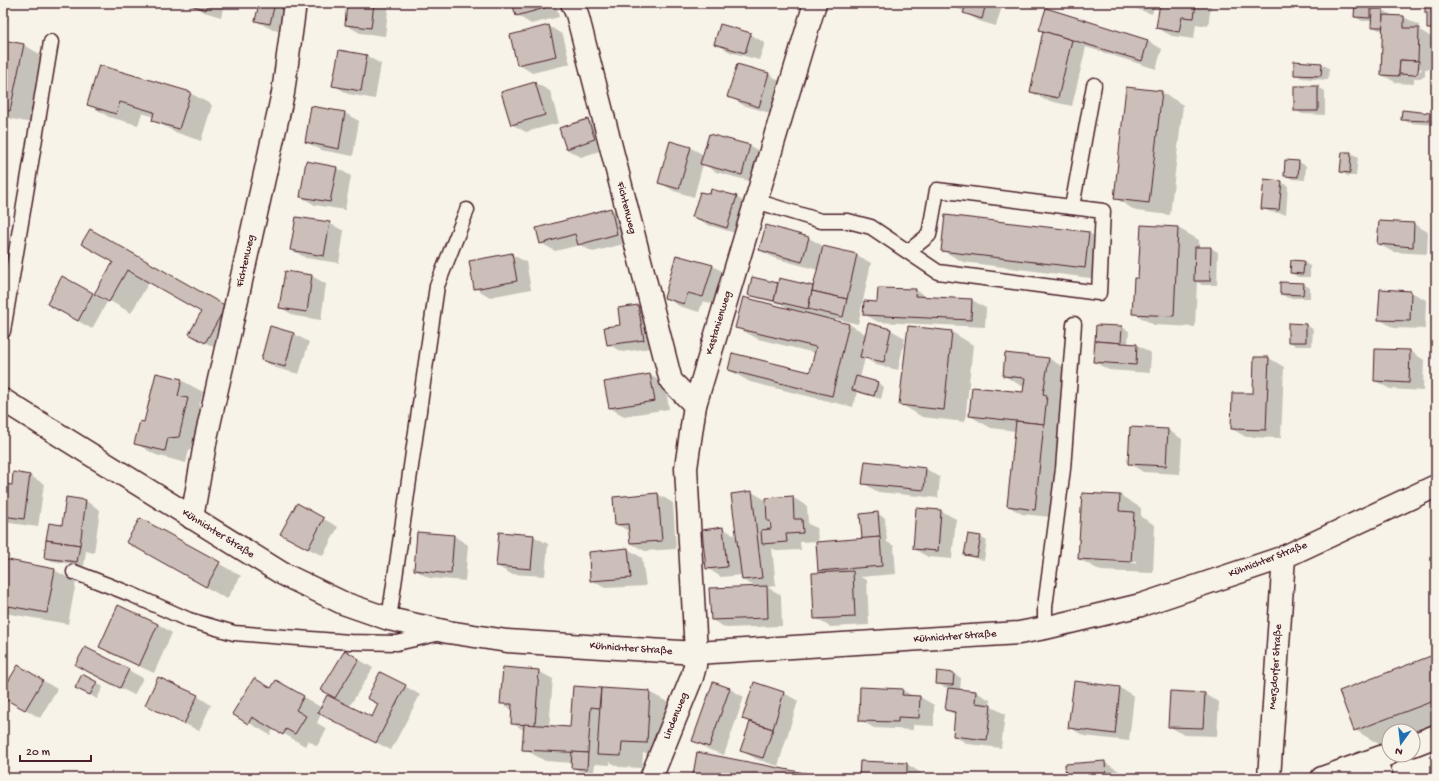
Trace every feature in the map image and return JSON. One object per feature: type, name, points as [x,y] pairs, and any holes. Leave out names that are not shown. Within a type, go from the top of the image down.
[{"type":"street","name":"Fichtenweg","points":[[192,518],[206,438],[283,93],[295,3]]},
{"type":"street","name":"Fichtenweg","points":[[572,3],[671,381],[695,405]]},
{"type":"street","name":"Kastanienweg","points":[[696,653],[686,468],[695,405],[815,3]]},
{"type":"street","name":"Kühnichter Straße","points":[[3,400],[283,574],[343,603],[389,619],[448,632],[507,641],[696,653],[1019,633],[1045,628],[1141,605],[1284,557],[1436,486]]},
{"type":"street","name":"Merzdorfer Straße","points":[[1269,778],[1284,557]]},
{"type":"street","name":"Lindenweg","points":[[650,778],[692,677],[696,653]]},
{"type":"street","points":[[1421,742],[1436,736]]},
{"type":"street","points":[[1322,778],[1382,764]]},
{"type":"lane","points":[[3,331],[51,42]]},
{"type":"lane","points":[[1072,208],[1094,85]]},
{"type":"lane","points":[[756,201],[821,221],[848,221],[871,227],[909,251],[938,272],[1098,293],[1103,211],[938,190],[929,234],[909,251]]},
{"type":"lane","points":[[389,619],[437,286],[467,210]]},
{"type":"lane","points":[[1045,628],[1045,607],[1063,469],[1074,324]]},
{"type":"lane","name":"Kühnichter Straße","points":[[74,572],[133,595],[189,620],[234,633],[335,641],[397,643],[448,632]]},
{"type":"building","points":[[208,3],[206,10],[188,4]]},
{"type":"building","points":[[259,3],[275,3],[270,24],[255,21]]},
{"type":"building","points":[[347,3],[374,3],[371,28],[345,25]]},
{"type":"building","points":[[512,3],[544,3],[545,8],[516,16]]},
{"type":"building","points":[[967,3],[986,3],[982,19],[963,13]]},
{"type":"building","points":[[1160,3],[1196,3],[1194,18],[1182,17],[1179,32],[1156,28]]},
{"type":"building","points":[[1355,3],[1370,3],[1370,18],[1354,17]]},
{"type":"building","points":[[1425,3],[1436,3],[1436,29],[1427,29],[1427,13],[1425,13]]},
{"type":"building","points":[[1046,8],[1148,40],[1142,61],[1039,30]]},
{"type":"building","points":[[1372,9],[1383,9],[1383,27],[1371,27]]},
{"type":"building","points":[[1383,15],[1404,16],[1404,28],[1419,28],[1418,61],[1400,60],[1399,76],[1381,75]]},
{"type":"building","points":[[720,24],[751,33],[745,53],[714,44]]},
{"type":"building","points":[[549,25],[556,56],[517,65],[510,35]]},
{"type":"building","points":[[1043,31],[1072,40],[1058,98],[1030,92]]},
{"type":"building","points":[[3,40],[24,44],[10,111],[3,110]]},
{"type":"building","points":[[339,50],[367,55],[361,91],[332,86]]},
{"type":"building","points":[[1400,60],[1419,61],[1418,72],[1415,75],[1399,74]]},
{"type":"building","points":[[1294,61],[1322,63],[1321,76],[1294,75]]},
{"type":"building","points":[[737,64],[769,73],[759,107],[727,97]]},
{"type":"building","points":[[99,65],[191,92],[179,129],[152,121],[154,112],[120,102],[116,114],[87,105]]},
{"type":"building","points":[[535,82],[545,115],[511,125],[501,92]]},
{"type":"building","points":[[1294,86],[1318,86],[1318,111],[1294,111]]},
{"type":"building","points":[[1126,87],[1162,91],[1149,203],[1114,199]]},
{"type":"building","points":[[311,106],[345,112],[339,149],[305,142]]},
{"type":"building","points":[[1402,110],[1430,113],[1429,121],[1401,120]]},
{"type":"building","points":[[588,119],[595,139],[566,149],[559,128]]},
{"type":"building","points":[[709,134],[750,145],[742,175],[700,164]]},
{"type":"building","points":[[670,141],[691,147],[679,189],[658,183]]},
{"type":"building","points":[[1342,152],[1351,152],[1350,173],[1340,172]]},
{"type":"building","points":[[1285,160],[1299,161],[1298,177],[1284,176]]},
{"type":"building","points":[[306,161],[337,167],[330,202],[300,197]]},
{"type":"building","points":[[1264,179],[1282,181],[1279,210],[1261,209]]},
{"type":"building","points":[[711,189],[737,196],[727,228],[692,217],[700,192],[710,194]]},
{"type":"building","points":[[611,208],[617,234],[578,245],[575,234],[540,244],[536,228]]},
{"type":"building","points":[[945,215],[1089,232],[1085,268],[941,251]]},
{"type":"building","points":[[296,217],[330,222],[324,256],[290,250]]},
{"type":"building","points":[[1379,221],[1414,223],[1413,247],[1377,244]]},
{"type":"building","points":[[766,225],[809,237],[802,262],[759,250]]},
{"type":"building","points":[[1141,225],[1178,227],[1174,316],[1132,314],[1134,278],[1138,278]]},
{"type":"building","points":[[90,229],[226,306],[205,343],[189,334],[201,312],[127,270],[109,302],[94,294],[113,262],[81,244]]},
{"type":"building","points":[[823,246],[857,254],[847,299],[812,291]]},
{"type":"building","points":[[1195,247],[1211,247],[1210,281],[1194,281]]},
{"type":"building","points":[[512,253],[517,281],[474,289],[469,261]]},
{"type":"building","points":[[676,255],[713,265],[703,297],[688,293],[684,304],[664,298]]},
{"type":"building","points":[[1291,260],[1304,261],[1303,274],[1290,273]]},
{"type":"building","points":[[285,271],[312,275],[307,312],[279,308]]},
{"type":"building","points":[[62,276],[93,293],[78,321],[47,304]]},
{"type":"building","points":[[752,277],[778,283],[774,301],[748,295]]},
{"type":"building","points":[[779,278],[813,286],[808,309],[774,301]]},
{"type":"building","points":[[1280,282],[1304,283],[1303,295],[1280,294]]},
{"type":"building","points":[[878,288],[916,289],[915,296],[972,299],[971,320],[863,315],[864,301],[877,302]]},
{"type":"building","points":[[1380,289],[1411,291],[1410,321],[1378,320]]},
{"type":"building","points":[[812,291],[847,299],[843,317],[808,309]]},
{"type":"building","points":[[743,297],[849,324],[832,396],[728,370],[732,353],[810,372],[816,347],[735,328]]},
{"type":"building","points":[[638,305],[644,340],[607,345],[604,327],[620,325],[618,308]]},
{"type":"building","points":[[868,323],[891,329],[884,362],[860,357]]},
{"type":"building","points":[[1288,323],[1306,324],[1306,342],[1288,342]]},
{"type":"building","points":[[1096,325],[1122,326],[1121,343],[1095,341]]},
{"type":"building","points":[[270,326],[294,333],[285,367],[261,360]]},
{"type":"building","points":[[908,326],[952,331],[944,410],[899,405]]},
{"type":"building","points":[[1095,341],[1137,344],[1136,365],[1093,362]]},
{"type":"building","points":[[1375,349],[1410,350],[1409,383],[1374,381]]},
{"type":"building","points":[[1005,353],[1049,358],[1043,394],[1047,395],[1044,424],[969,416],[972,387],[1023,392],[1025,378],[1003,376]]},
{"type":"building","points":[[1254,357],[1269,357],[1266,430],[1231,429],[1232,393],[1253,393]]},
{"type":"building","points":[[156,373],[182,379],[178,396],[188,398],[179,437],[168,438],[165,451],[134,444],[140,421],[144,422]]},
{"type":"building","points":[[650,374],[655,401],[609,408],[604,382]]},
{"type":"building","points":[[856,376],[878,382],[874,396],[852,390]]},
{"type":"building","points":[[1016,421],[1044,424],[1035,510],[1007,506]]},
{"type":"building","points":[[1130,427],[1168,429],[1166,466],[1128,464]]},
{"type":"building","points":[[865,461],[926,468],[924,490],[862,484]]},
{"type":"building","points":[[13,472],[30,475],[24,519],[3,516],[3,484],[12,485]]},
{"type":"building","points":[[752,491],[762,578],[742,580],[731,494]]},
{"type":"building","points":[[658,493],[662,541],[630,543],[628,524],[615,525],[613,497]]},
{"type":"building","points":[[1082,493],[1120,495],[1119,511],[1134,512],[1131,562],[1078,559]]},
{"type":"building","points":[[793,496],[794,519],[802,519],[803,533],[786,534],[787,542],[762,544],[761,530],[771,529],[770,521],[767,521],[766,498]]},
{"type":"building","points":[[66,497],[86,500],[80,545],[46,540],[49,523],[62,525]]},
{"type":"building","points":[[297,503],[324,518],[308,549],[280,534]]},
{"type":"building","points":[[916,508],[941,510],[938,551],[913,549]]},
{"type":"building","points":[[878,512],[880,537],[862,539],[860,514]]},
{"type":"building","points":[[140,518],[220,562],[206,587],[126,542]]},
{"type":"building","points":[[723,527],[727,567],[706,569],[702,530]]},
{"type":"building","points":[[417,532],[454,535],[451,574],[414,570]]},
{"type":"building","points":[[499,532],[534,535],[531,569],[496,566]]},
{"type":"building","points":[[968,534],[981,536],[977,557],[964,555]]},
{"type":"building","points":[[880,537],[882,566],[818,571],[816,542]]},
{"type":"building","points":[[46,540],[80,545],[77,562],[44,558]]},
{"type":"building","points":[[628,548],[631,578],[590,581],[589,552]]},
{"type":"building","points":[[3,559],[55,569],[47,613],[3,605]]},
{"type":"building","points":[[853,571],[855,617],[814,619],[812,573]]},
{"type":"building","points":[[767,586],[768,618],[711,620],[709,588]]},
{"type":"building","points":[[118,605],[158,624],[139,666],[99,647]]},
{"type":"building","points":[[85,647],[129,669],[120,688],[75,665]]},
{"type":"building","points":[[345,650],[359,659],[335,698],[321,690]]},
{"type":"building","points":[[1436,654],[1436,700],[1354,731],[1339,691]]},
{"type":"building","points":[[18,665],[43,680],[25,710],[3,698],[3,690]]},
{"type":"building","points":[[503,667],[539,670],[535,725],[511,724],[512,704],[500,704]]},
{"type":"building","points":[[937,671],[954,673],[953,685],[936,684]]},
{"type":"building","points":[[380,672],[406,685],[376,743],[318,713],[327,695],[372,717],[378,704],[367,698]]},
{"type":"building","points":[[82,674],[97,682],[90,695],[75,688]]},
{"type":"building","points":[[158,677],[198,695],[184,724],[145,705]]},
{"type":"building","points":[[254,678],[271,688],[276,680],[304,696],[296,710],[306,716],[295,734],[286,729],[283,735],[252,717],[248,724],[232,714]]},
{"type":"building","points":[[1074,681],[1120,687],[1115,734],[1068,728]]},
{"type":"building","points":[[713,682],[730,688],[709,747],[692,741]]},
{"type":"building","points":[[754,682],[784,692],[773,729],[742,719]]},
{"type":"building","points":[[573,686],[601,688],[599,708],[591,707],[588,753],[522,750],[524,724],[570,727]]},
{"type":"building","points":[[860,687],[903,689],[902,695],[920,696],[919,718],[898,717],[898,722],[859,721]]},
{"type":"building","points":[[601,688],[650,691],[647,743],[622,742],[621,756],[597,755]]},
{"type":"building","points":[[948,688],[976,691],[975,703],[991,705],[987,740],[953,736],[955,712],[945,710]]},
{"type":"building","points":[[1170,691],[1205,693],[1203,728],[1168,727]]},
{"type":"building","points":[[750,722],[773,729],[763,758],[740,751]]},
{"type":"building","points":[[572,752],[588,753],[587,769],[571,768]]},
{"type":"building","points":[[697,752],[820,776],[819,778],[707,778],[693,775]]},
{"type":"building","points":[[860,761],[907,763],[907,778],[859,778]]},
{"type":"building","points":[[1105,761],[1106,778],[1066,778],[1065,764]]}]
